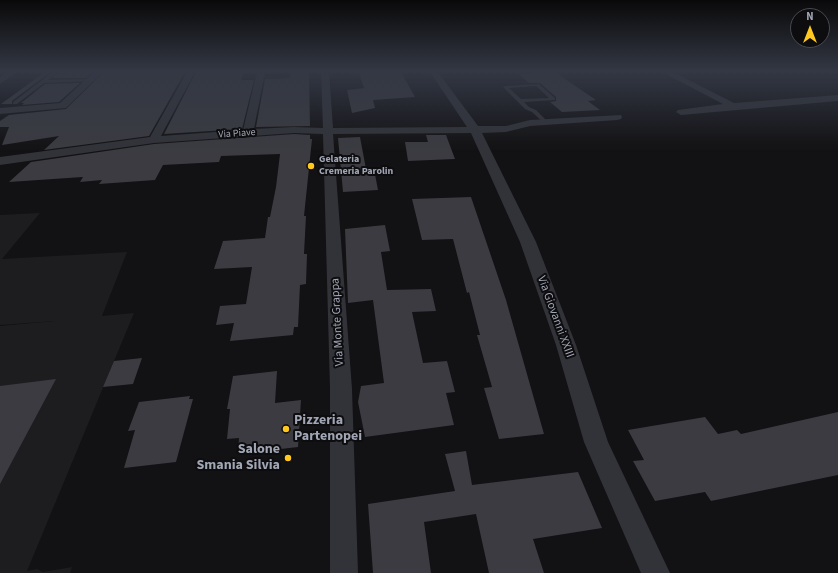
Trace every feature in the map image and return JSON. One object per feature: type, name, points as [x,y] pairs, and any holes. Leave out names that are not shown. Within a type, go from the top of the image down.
[{"type":"street","points":[[0,111],[63,106],[71,99]]},
{"type":"street","points":[[154,140],[176,99]]},
{"type":"street","points":[[248,133],[255,99]]},
{"type":"street","name":"Via Monte Grappa","points":[[326,99],[342,389],[344,573]]},
{"type":"street","name":"Via Giovanni XXIII","points":[[453,99],[475,130],[528,242],[566,345],[596,442],[656,573]]},
{"type":"street","points":[[719,99],[733,106]]},
{"type":"street","points":[[681,112],[733,106],[832,99]]},
{"type":"street","points":[[821,100],[838,107]]},
{"type":"street","name":"Via Piave","points":[[0,161],[154,140],[248,133],[328,130],[364,132],[506,129],[530,123],[616,117]]},
{"type":"lane","points":[[16,103],[21,99]]},
{"type":"lane","points":[[518,99],[545,122]]},
{"type":"lane","points":[[520,101],[553,99]]},
{"type":"shaded area","points":[[40,213],[2,259],[127,252],[102,316],[134,313],[27,571],[37,569],[43,572],[72,567],[70,573],[0,573],[0,326],[55,321],[0,325],[0,215]]},
{"type":"building","points":[[8,99],[15,99],[12,101],[12,104],[1,104]]},
{"type":"building","points":[[26,99],[63,99],[59,102],[22,105],[24,103],[21,103]]},
{"type":"building","points":[[77,99],[170,99],[149,136],[44,150],[59,136],[2,145],[9,127],[0,127],[0,121],[9,115],[66,109]]},
{"type":"building","points":[[182,99],[249,99],[242,129],[164,134]]},
{"type":"building","points":[[261,99],[309,99],[310,126],[256,127]]},
{"type":"building","points":[[349,99],[391,99],[373,100],[375,108],[352,113]]},
{"type":"building","points":[[556,99],[594,99],[596,100],[588,101],[600,110],[562,112],[550,102],[556,101]]},
{"type":"building","points":[[294,134],[310,135],[310,139],[312,139],[304,216],[306,216],[304,254],[307,254],[306,284],[300,285],[298,327],[294,327],[293,335],[230,341],[234,323],[216,325],[220,306],[246,304],[252,267],[214,269],[223,241],[265,238],[268,217],[270,217],[276,187],[280,154],[221,156],[219,162],[163,165],[155,180],[99,184],[102,180],[80,182],[83,177],[9,182],[31,162],[154,144]]},
{"type":"building","points":[[426,135],[446,135],[455,159],[408,161],[405,142],[428,142]]},
{"type":"building","points":[[360,137],[366,169],[374,169],[378,190],[343,192],[338,138]]},
{"type":"building","points":[[471,197],[506,300],[544,434],[499,439],[484,388],[492,387],[477,335],[480,335],[469,292],[467,293],[453,239],[422,240],[412,199]]},
{"type":"building","points":[[385,225],[390,251],[381,252],[387,290],[431,289],[436,311],[412,312],[423,363],[447,361],[455,392],[446,393],[454,425],[365,437],[358,402],[361,386],[384,383],[373,300],[348,303],[345,229]]},
{"type":"building","points":[[142,358],[133,384],[103,387],[114,361]]},
{"type":"building","points":[[277,371],[275,403],[301,400],[298,447],[238,454],[239,438],[227,439],[230,409],[227,409],[233,376]]},
{"type":"building","points":[[56,379],[0,484],[0,386]]},
{"type":"building","points":[[190,396],[189,399],[193,399],[176,462],[124,468],[135,430],[128,431],[139,402]]},
{"type":"building","points":[[838,412],[838,475],[711,501],[705,492],[655,501],[633,461],[644,460],[628,430],[705,417],[718,434],[737,430],[741,434]]},
{"type":"building","points":[[466,451],[472,485],[578,472],[602,528],[533,539],[544,573],[489,573],[476,514],[424,522],[431,573],[373,573],[368,504],[455,491],[445,454]]},
{"type":"place","name":"Gelateria Cremeria Parolin","points":[[311,166]]},
{"type":"place","name":"Pizzeria Partenopei","points":[[286,429]]},
{"type":"place","name":"Salone Smania Silvia","points":[[288,458]]}]
